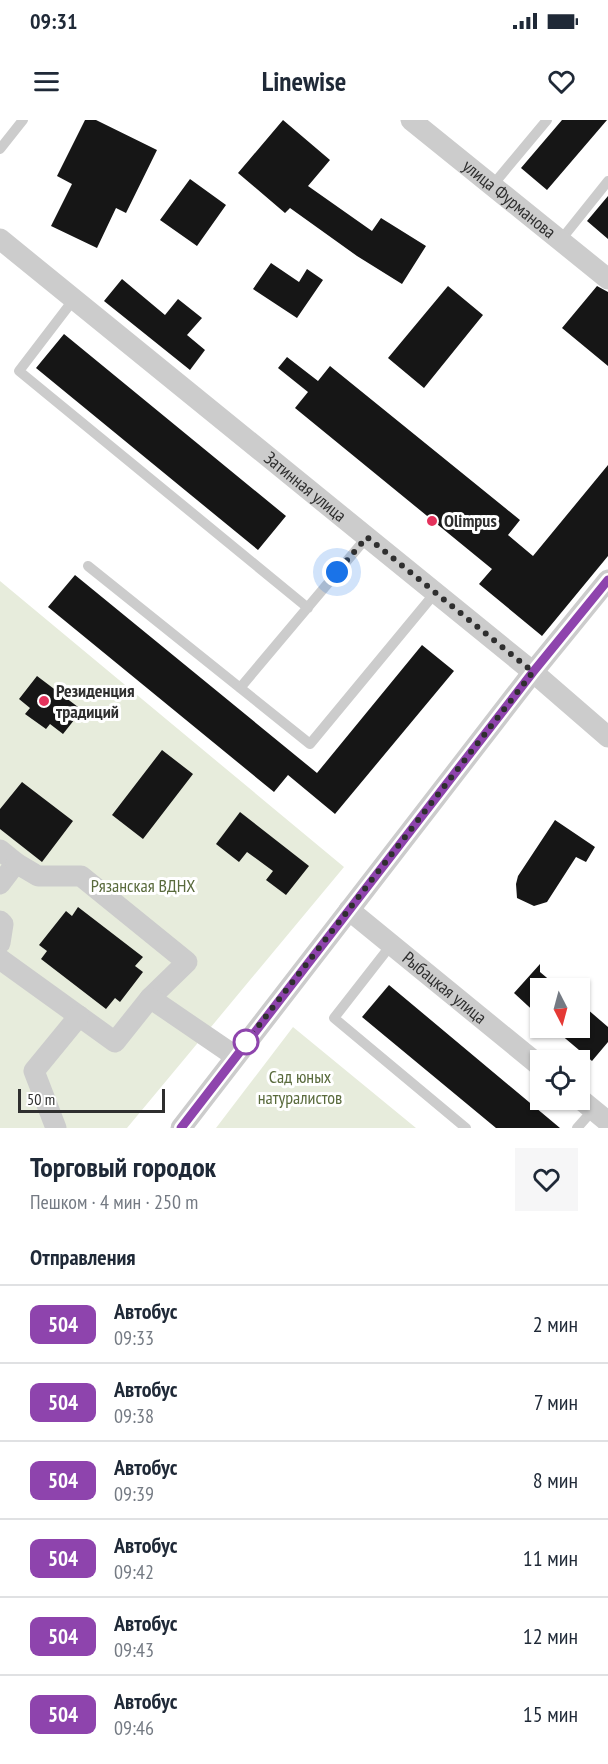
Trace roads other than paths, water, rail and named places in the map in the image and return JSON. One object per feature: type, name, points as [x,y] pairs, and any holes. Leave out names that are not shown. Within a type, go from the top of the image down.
[{"type":"street","name":"улица Фурманова","points":[[411,120],[608,279]]},
{"type":"street","name":"Затинная улица","points":[[0,239],[533,672],[608,737]]},
{"type":"street","points":[[181,1128],[533,672],[608,580]]},
{"type":"street","points":[[0,884],[8,857],[38,876],[81,876],[187,962],[150,998],[116,1042],[0,959]]},
{"type":"street","name":"Рыбацкая улица","points":[[349,910],[530,1058]]},
{"type":"street","points":[[0,921],[3,924],[0,943]]},
{"type":"street","points":[[150,998],[235,1056]]},
{"type":"street","points":[[56,1128],[34,1071],[79,1016]]},
{"type":"lane","points":[[0,149],[23,120]]},
{"type":"lane","points":[[492,186],[548,120]]},
{"type":"lane","points":[[560,241],[608,181]]},
{"type":"lane","points":[[74,299],[19,371],[308,608]]},
{"type":"lane","points":[[240,688],[367,537]]},
{"type":"lane","points":[[88,566],[310,744],[435,593]]},
{"type":"lane","points":[[391,945],[334,1018],[465,1128]]},
{"type":"lane","points":[[578,1128],[593,1110]]},
{"type":"place","name":"Olimpus","points":[[432,521]]},
{"type":"place","name":"Резиденция традиций","points":[[44,701]]},
{"type":"park label","name":"Рязанская ВДНХ","points":[[143,886]]},
{"type":"park label","name":"Сад юных натуралистов","points":[[300,1087]]}]
